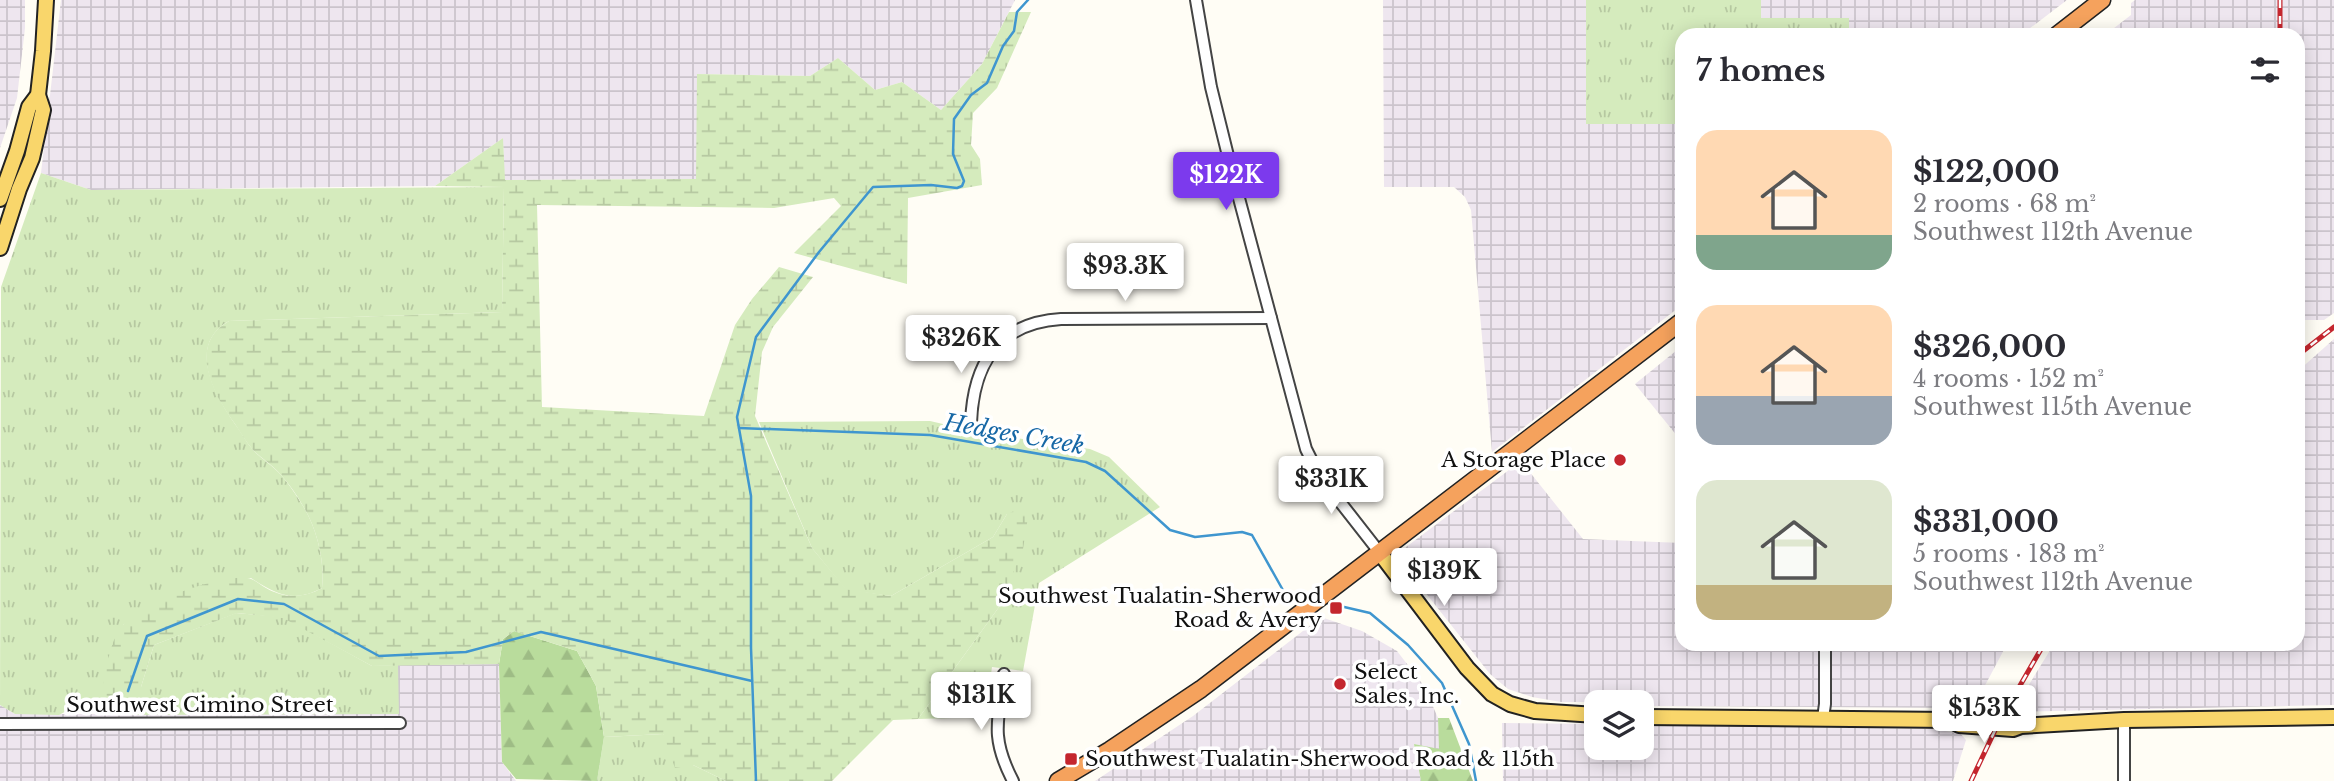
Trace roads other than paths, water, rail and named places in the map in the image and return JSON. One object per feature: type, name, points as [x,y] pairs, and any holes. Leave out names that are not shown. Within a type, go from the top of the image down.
[{"type":"highway","points":[[2066,28],[2102,0]]},
{"type":"highway","points":[[1058,781],[1201,689],[1675,326]]},
{"type":"main road","points":[[0,248],[34,147],[43,110],[38,95],[46,0]]},
{"type":"main road","points":[[0,199],[29,107],[38,95]]},
{"type":"main road","points":[[1380,552],[1467,668],[1492,694],[1510,704],[1535,711],[1584,714]]},
{"type":"main road","points":[[1654,717],[1950,720],[1959,725],[2013,729],[2021,726],[2124,720],[2334,717]]},
{"type":"street","points":[[1196,0],[1211,87],[1309,458],[1319,475],[1380,552]]},
{"type":"street","points":[[971,423],[975,384],[980,370],[998,344],[1024,327],[1049,320],[1271,318]]},
{"type":"street","points":[[1823,718],[1825,651]]},
{"type":"street","points":[[1004,674],[997,743],[1013,781]]},
{"type":"street","points":[[2124,720],[2124,781]]},
{"type":"street","name":"Southwest Cimino Street","points":[[0,724],[400,723]]},
{"type":"waterway","name":"Hedges Creek","points":[[756,781],[751,648],[751,496],[737,417],[756,337],[819,252],[873,187],[962,186],[964,181],[953,154],[954,119],[971,95],[987,83],[1003,46],[1014,31],[1017,12],[1028,0]]},
{"type":"waterway","name":"Hedges Creek","points":[[739,428],[930,435],[1086,462],[1105,471],[1170,530],[1195,537],[1242,532],[1252,535],[1284,592],[1308,598]]},
{"type":"waterway","points":[[128,691],[147,636],[238,599],[284,604],[379,656],[466,652],[541,632],[752,681]]},
{"type":"waterway","name":"Hedges Creek","points":[[1327,603],[1370,613],[1408,645],[1442,683],[1469,744],[1476,781]]},
{"type":"railway","points":[[2280,0],[2280,28]]},
{"type":"railway","points":[[2305,350],[2334,327]]},
{"type":"railway","points":[[1971,781],[1999,722],[2040,651]]},
{"type":"place","name":"A Storage Place","points":[[1620,460]]},
{"type":"place","name":"Southwest Tualatin-Sherwood Road & Avery","points":[[1336,608]]},
{"type":"place","name":"Select Sales, Inc.","points":[[1340,684]]},
{"type":"place","name":"Southwest Tualatin-Sherwood Road & 115th","points":[[1071,759]]}]
